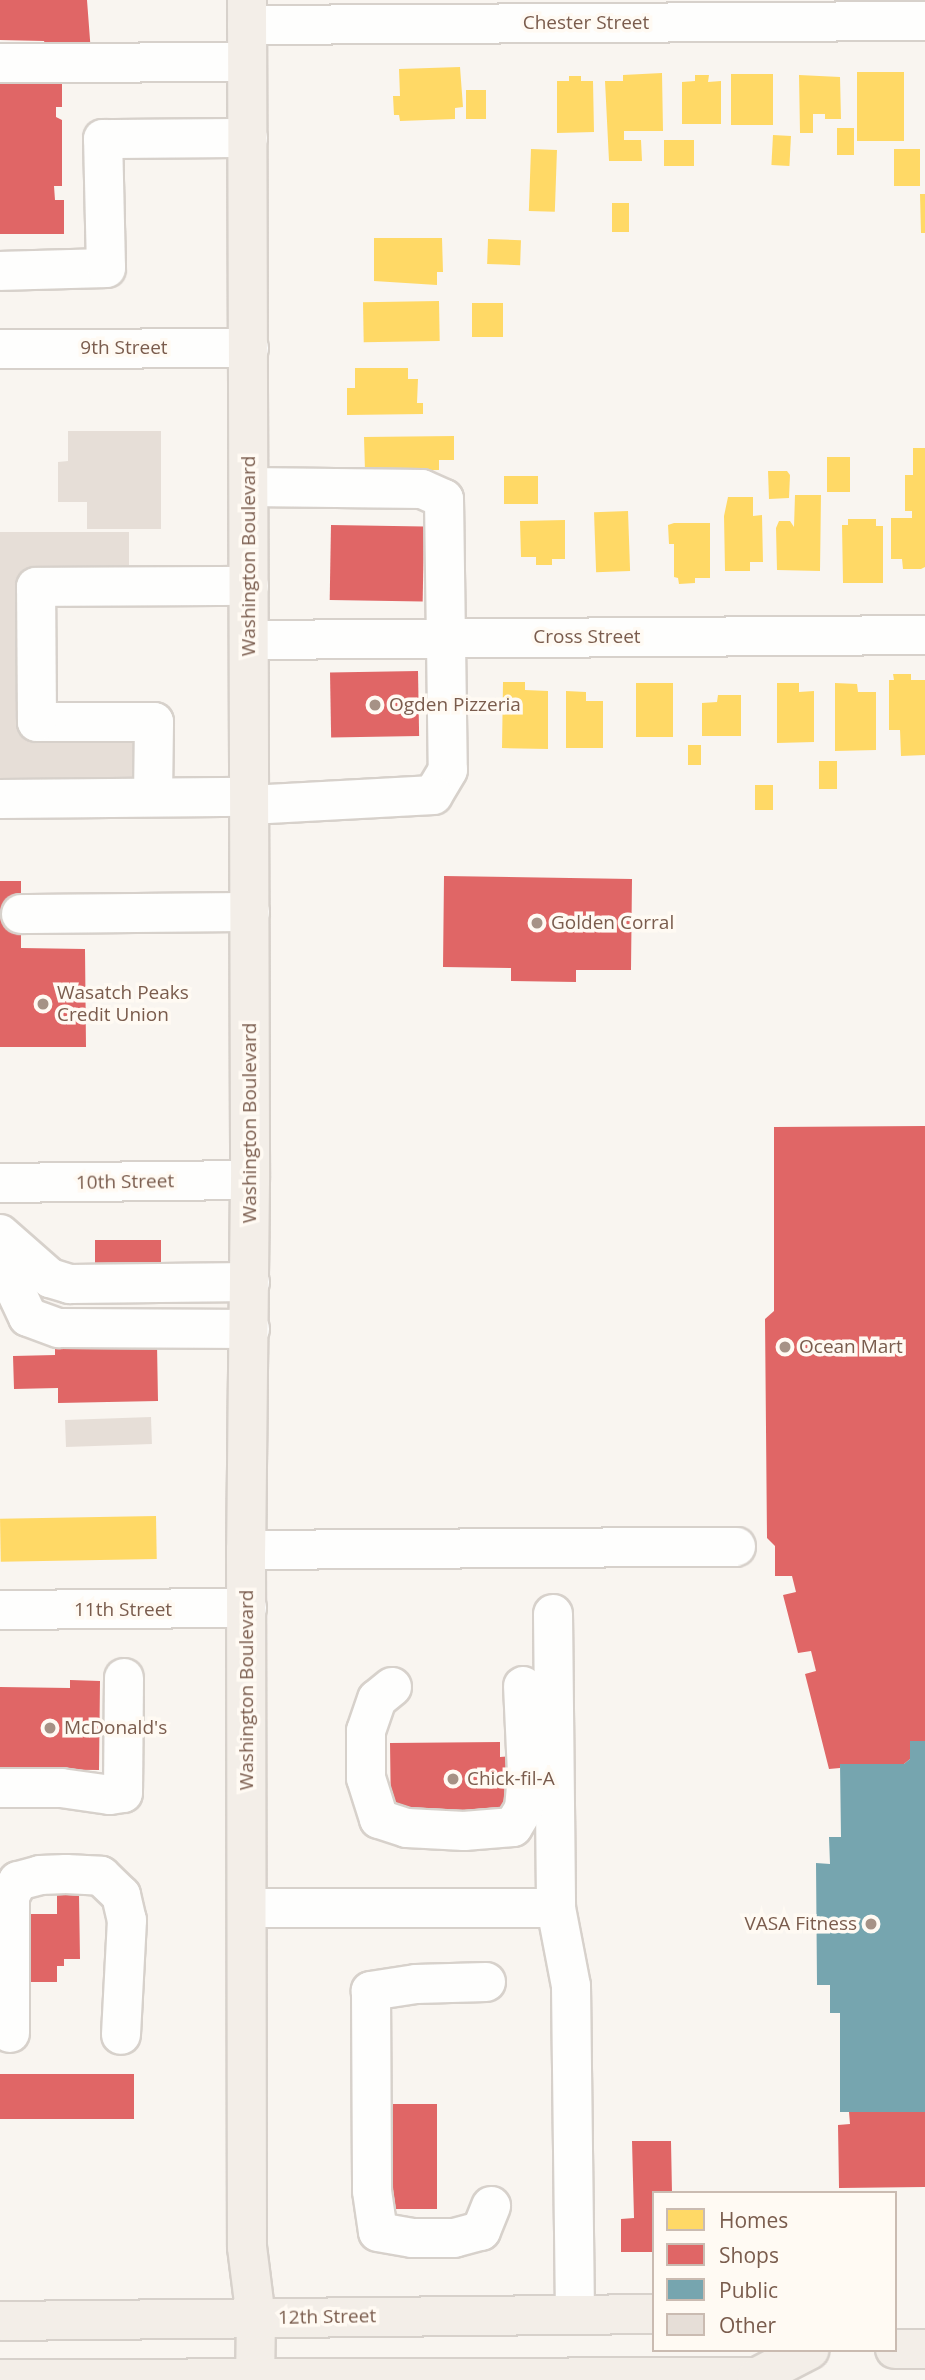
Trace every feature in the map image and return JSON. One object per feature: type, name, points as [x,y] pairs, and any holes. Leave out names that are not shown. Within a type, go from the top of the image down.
[{"type":"main road","name":"Washington Boulevard","points":[[240,2379],[241,2318],[247,2247],[246,1550],[250,1329],[247,29]]},
{"type":"main road","name":"12th Street","points":[[0,2321],[652,2314]]},
{"type":"main road","points":[[897,2349],[925,2349]]},
{"type":"main road","points":[[0,2379],[757,2377],[805,2352]]},
{"type":"street","name":"Chester Street","points":[[0,63],[247,29],[925,21]]},
{"type":"street","points":[[0,271],[106,268],[103,139],[248,138]]},
{"type":"street","name":"9th Street","points":[[0,349],[248,348]]},
{"type":"street","points":[[0,799],[153,796],[250,801],[433,795],[448,770],[444,499],[422,489],[249,487]]},
{"type":"street","points":[[153,796],[154,722],[37,722],[36,587],[249,586]]},
{"type":"street","name":"Cross Street","points":[[249,640],[925,635]]},
{"type":"street","points":[[21,914],[250,912]]},
{"type":"street","name":"10th Street","points":[[0,1183],[250,1180]]},
{"type":"street","points":[[0,1234],[50,1278],[69,1284],[250,1282]]},
{"type":"street","points":[[0,1241],[1,1260],[28,1317],[59,1328],[250,1329]]},
{"type":"street","points":[[246,1550],[736,1547]]},
{"type":"street","name":"11th Street","points":[[0,1611],[247,1608]]},
{"type":"street","points":[[552,1614],[556,1908],[571,1986],[575,2315]]},
{"type":"street","points":[[0,1788],[61,1788],[110,1795],[123,1793],[124,1678]]},
{"type":"street","points":[[392,1687],[377,1699],[366,1731],[366,1778],[379,1819],[407,1828],[464,1831],[513,1827],[524,1809],[527,1773],[523,1686]]},
{"type":"street","points":[[10,2033],[10,1896],[18,1881],[66,1874],[101,1876],[121,1895],[127,1920],[121,2035]]},
{"type":"street","points":[[248,1908],[556,1908]]},
{"type":"street","points":[[486,1982],[416,1983],[371,1991],[372,2190],[377,2232],[412,2238],[453,2238],[481,2231],[491,2206]]},
{"type":"building: Homes","points":[[460,67],[463,107],[455,108],[455,119],[400,121],[399,115],[394,115],[393,96],[400,96],[399,69]]},
{"type":"building: Homes","points":[[857,72],[904,72],[904,141],[857,141]]},
{"type":"building: Homes","points":[[662,73],[663,131],[624,131],[624,140],[641,140],[642,161],[609,161],[605,81],[623,81],[623,75]]},
{"type":"building: Homes","points":[[731,74],[773,74],[773,125],[731,125]]},
{"type":"building: Homes","points":[[695,75],[709,75],[708,82],[721,81],[721,124],[682,124],[682,82],[695,81]]},
{"type":"building: Homes","points":[[799,75],[840,77],[841,119],[825,119],[825,114],[813,114],[813,133],[800,133]]},
{"type":"building: Homes","points":[[569,76],[581,76],[581,81],[593,81],[594,132],[557,133],[557,81],[569,81]]},
{"type":"building: Homes","points":[[466,90],[486,90],[486,119],[466,119]]},
{"type":"building: Homes","points":[[837,128],[854,128],[854,155],[837,155]]},
{"type":"building: Homes","points":[[773,135],[791,136],[789,166],[771,165]]},
{"type":"building: Homes","points":[[664,140],[694,140],[694,166],[664,166]]},
{"type":"building: Homes","points":[[531,149],[557,150],[555,212],[529,211]]},
{"type":"building: Homes","points":[[894,149],[920,149],[920,186],[894,186]]},
{"type":"building: Homes","points":[[920,194],[925,194],[925,233],[921,233]]},
{"type":"building: Homes","points":[[612,203],[629,203],[629,232],[612,232]]},
{"type":"building: Homes","points":[[374,238],[442,238],[443,272],[437,272],[437,285],[374,281]]},
{"type":"building: Homes","points":[[488,239],[521,240],[520,265],[487,264]]},
{"type":"building: Homes","points":[[439,301],[440,341],[364,342],[363,302]]},
{"type":"building: Homes","points":[[472,303],[503,303],[503,337],[472,337]]},
{"type":"building: Homes","points":[[355,368],[408,368],[408,379],[418,379],[417,403],[423,403],[423,414],[347,415],[347,388],[355,388]]},
{"type":"building: Homes","points":[[454,436],[454,460],[439,460],[439,470],[365,471],[364,437]]},
{"type":"building: Homes","points":[[913,448],[925,448],[925,567],[903,569],[902,559],[891,559],[891,518],[912,518],[912,511],[905,511],[905,475],[913,475]]},
{"type":"building: Homes","points":[[827,457],[850,457],[850,492],[827,492]]},
{"type":"building: Homes","points":[[768,471],[787,471],[790,475],[789,498],[769,499]]},
{"type":"building: Homes","points":[[504,476],[538,476],[538,504],[504,504]]},
{"type":"building: Homes","points":[[795,495],[821,495],[820,571],[777,570],[776,528],[779,521],[790,521],[794,527]]},
{"type":"building: Homes","points":[[728,497],[753,497],[753,516],[762,515],[763,562],[750,562],[750,571],[725,571],[724,516]]},
{"type":"building: Homes","points":[[628,511],[630,571],[596,572],[594,512]]},
{"type":"building: Homes","points":[[848,519],[876,519],[876,526],[883,526],[883,583],[843,583],[842,525],[848,525]]},
{"type":"building: Homes","points":[[565,520],[565,559],[552,559],[552,565],[536,565],[536,557],[521,557],[520,521]]},
{"type":"building: Homes","points":[[710,523],[710,578],[695,578],[695,583],[679,584],[678,578],[674,577],[674,544],[669,544],[668,525]]},
{"type":"building: Homes","points":[[893,674],[911,674],[911,680],[925,680],[925,755],[901,756],[900,730],[889,730],[889,680],[894,680]]},
{"type":"building: Homes","points":[[503,682],[525,682],[525,690],[548,691],[548,749],[502,748]]},
{"type":"building: Homes","points":[[636,683],[673,683],[673,737],[636,737]]},
{"type":"building: Homes","points":[[777,683],[799,683],[799,692],[814,691],[814,742],[777,743]]},
{"type":"building: Homes","points":[[835,683],[857,684],[858,692],[876,692],[876,750],[835,751]]},
{"type":"building: Homes","points":[[566,691],[586,692],[586,701],[603,701],[603,748],[566,748]]},
{"type":"building: Homes","points":[[718,695],[741,695],[741,736],[702,736],[702,703],[717,702]]},
{"type":"building: Homes","points":[[688,745],[701,745],[701,765],[688,765]]},
{"type":"building: Homes","points":[[819,761],[837,761],[837,789],[819,789]]},
{"type":"building: Homes","points":[[755,785],[773,785],[773,810],[755,810]]},
{"type":"building: Homes","points":[[156,1516],[157,1559],[1,1562],[0,1519]]},
{"type":"building: Shops","points":[[0,0],[87,0],[91,53],[49,56],[44,41],[0,40]]},
{"type":"building: Shops","points":[[0,72],[62,72],[62,107],[56,107],[56,117],[62,120],[62,186],[54,186],[55,200],[64,200],[64,234],[0,234]]},
{"type":"building: Shops","points":[[331,525],[424,527],[423,602],[330,600]]},
{"type":"building: Shops","name":"Ogden Pizzeria","points":[[418,671],[419,736],[331,738],[330,673]]},
{"type":"building: Shops","name":"Golden Corral","points":[[444,876],[632,879],[631,970],[576,970],[576,982],[511,981],[511,968],[443,967]]},
{"type":"building: Shops","name":"Wasatch Peaks Credit Union","points":[[0,881],[21,881],[21,948],[85,949],[86,1047],[0,1047]]},
{"type":"building: Shops","points":[[925,1126],[925,1741],[910,1741],[910,1759],[904,1764],[840,1764],[840,1768],[829,1769],[805,1674],[816,1671],[811,1651],[798,1653],[783,1595],[796,1592],[792,1576],[775,1576],[775,1546],[767,1538],[765,1319],[774,1311],[774,1127]]},
{"type":"building: Shops","points":[[95,1240],[161,1240],[161,1277],[95,1277]]},
{"type":"building: Shops","points":[[157,1344],[158,1401],[58,1403],[58,1388],[14,1389],[13,1356],[55,1355],[55,1346]]},
{"type":"building: Shops","name":"McDonald's","points":[[70,1680],[100,1681],[99,1770],[0,1769],[0,1687],[70,1688]]},
{"type":"building: Shops","name":"Chick-fil-A","points":[[500,1742],[500,1757],[515,1756],[515,1801],[505,1802],[505,1813],[391,1814],[390,1743]]},
{"type":"building: Shops","points":[[57,1894],[79,1894],[80,1959],[64,1959],[64,1966],[57,1966],[57,1982],[31,1982],[30,1958],[21,1958],[21,1940],[30,1940],[30,1914],[57,1914]]},
{"type":"building: Shops","points":[[0,2074],[134,2074],[134,2119],[0,2119]]},
{"type":"building: Shops","points":[[385,2104],[437,2104],[437,2209],[385,2209]]},
{"type":"building: Shops","points":[[849,2112],[925,2112],[925,2187],[839,2188],[838,2125],[850,2124]]},
{"type":"building: Shops","points":[[632,2141],[671,2141],[672,2191],[652,2191],[652,2252],[621,2252],[621,2219],[634,2218]]},
{"type":"building: Public","name":"VASA Fitness","points":[[910,1741],[925,1741],[925,2112],[840,2112],[840,2013],[830,2013],[830,1985],[817,1985],[816,1863],[830,1864],[829,1837],[841,1837],[840,1764],[904,1764],[910,1759]]},
{"type":"building: Other","points":[[68,431],[161,431],[161,529],[87,529],[87,502],[58,502],[58,462],[68,461]]},
{"type":"building: Other","points":[[0,532],[129,532],[129,568],[25,568],[26,737],[144,737],[144,777],[0,778]]},
{"type":"building: Other","points":[[151,1417],[152,1444],[66,1447],[65,1420]]},
{"type":"place","name":"Ogden Pizzeria","points":[[375,705]]},
{"type":"place","name":"Golden Corral","points":[[537,923]]},
{"type":"place","name":"Wasatch Peaks Credit Union","points":[[43,1004]]},
{"type":"place","name":"Ocean Mart","points":[[785,1347]]},
{"type":"place","name":"McDonald's","points":[[50,1728]]},
{"type":"place","name":"Chick-fil-A","points":[[453,1779]]},
{"type":"place","name":"VASA Fitness","points":[[871,1924]]}]
